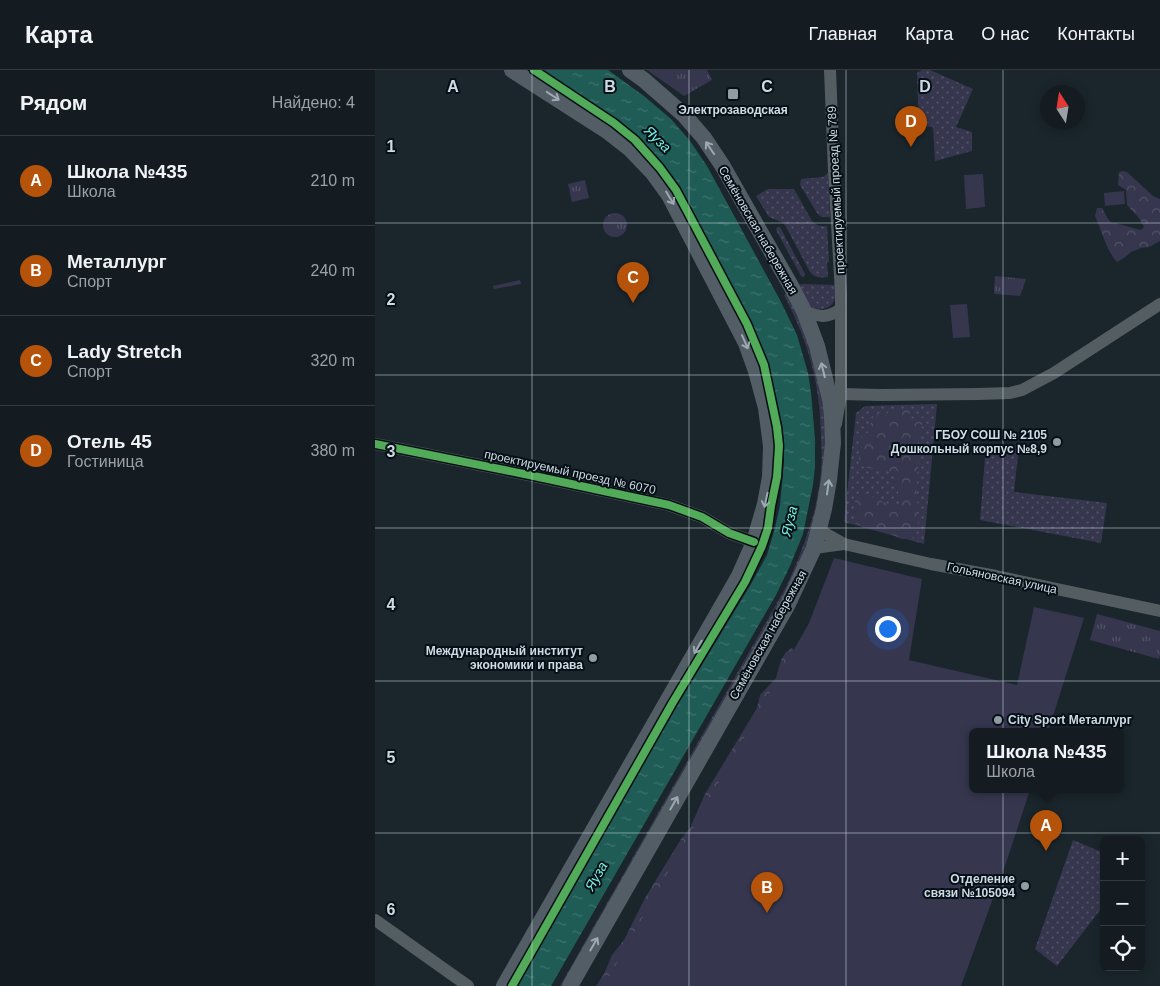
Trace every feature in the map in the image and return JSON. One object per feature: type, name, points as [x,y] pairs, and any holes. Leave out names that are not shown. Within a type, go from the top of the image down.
[{"type":"main road","points":[[504,986],[739,576],[754,542],[765,504],[770,477],[771,446],[766,408],[746,343],[669,195],[649,168],[630,149],[607,131],[512,70]]},
{"type":"main road","name":"Семёновская набережная","points":[[570,986],[788,604],[814,548],[828,487],[833,443],[830,399],[817,346],[804,312],[783,272],[704,138],[677,109],[630,70]]},
{"type":"street","name":"проектируемый проезд № 789","points":[[830,70],[841,309],[841,394],[833,443]]},
{"type":"street","points":[[841,394],[978,394],[1022,390],[1053,373],[1160,304]]},
{"type":"street","points":[[804,312],[818,317],[831,315],[841,309]]},
{"type":"street","name":"проектируемый проезд № 6070","points":[[375,444],[669,505],[701,517],[729,533],[754,542]]},
{"type":"street","name":"Гольяновская улица","points":[[819,530],[844,544],[931,564],[1160,611]]},
{"type":"street","name":"Гольяновская улица","points":[[814,548],[844,544]]},
{"type":"street","points":[[375,920],[469,985]]},
{"type":"green space","points":[[647,70],[707,70],[712,80],[684,96]]},
{"type":"green space","points":[[922,70],[930,70],[973,89],[956,127],[972,132],[972,151],[935,161],[933,127],[919,126],[917,73]]},
{"type":"green space","points":[[1119,172],[1127,172],[1153,196],[1160,199],[1160,241],[1149,247],[1131,252],[1117,262],[1107,246],[1095,216],[1097,208],[1102,208],[1111,222],[1141,230],[1144,227],[1139,218],[1127,205],[1126,190],[1118,185]]},
{"type":"green space","points":[[828,173],[830,217],[824,217],[817,213],[800,185],[801,179],[823,177]]},
{"type":"green space","points":[[983,174],[985,207],[966,209],[964,175]]},
{"type":"green space","points":[[585,180],[589,198],[572,202],[568,184]]},
{"type":"green space","points":[[768,189],[794,189],[812,221],[815,224],[827,226],[828,277],[818,277],[810,272],[785,225],[769,217],[756,196]]},
{"type":"green space","points":[[1124,191],[1125,204],[1105,206],[1104,193]]},
{"type":"green space","points":[[615,213],[624,216],[627,225],[624,234],[615,237],[606,234],[603,225],[606,216]]},
{"type":"green space","points":[[777,227],[780,227],[805,274],[804,277],[801,276],[776,230]]},
{"type":"green space","points":[[995,276],[1026,279],[1020,296],[994,294]]},
{"type":"green space","points":[[520,280],[521,284],[494,289],[493,286]]},
{"type":"green space","points":[[798,285],[836,285],[833,303],[827,308],[822,309],[812,307],[805,299]]},
{"type":"green space","points":[[787,293],[803,325],[820,380],[826,441],[825,473],[809,542],[792,584],[563,986],[560,986],[787,585],[808,533],[821,474],[822,455],[819,402],[812,365],[800,330],[784,295]]},
{"type":"green space","points":[[967,304],[970,337],[953,338],[950,305]]},
{"type":"green space","points":[[937,404],[924,544],[844,522],[856,413],[865,406]]},
{"type":"green space","points":[[907,408],[912,419],[917,420],[924,417],[918,441],[916,496],[918,523],[917,532],[912,539],[899,538],[856,524],[854,514],[857,495],[861,493],[892,506],[900,503],[896,482],[890,471],[860,465],[859,457],[862,438],[864,434],[868,433],[876,412],[880,412],[883,416],[889,410],[903,410]]},
{"type":"green space","points":[[986,445],[1019,446],[1014,492],[1107,503],[1101,543],[980,520]]},
{"type":"green space","points":[[834,558],[922,579],[909,660],[1017,685],[1034,607],[1084,618],[1049,728],[969,728],[969,793],[1029,793],[1007,860],[961,986],[604,986],[809,623]]},
{"type":"green space","points":[[1097,614],[1160,631],[1159,659],[1090,640]]},
{"type":"green space","points":[[792,648],[798,656],[619,986],[596,986],[604,974],[612,955],[624,940],[645,898],[681,839],[690,828],[705,794],[757,708],[760,695],[776,678],[781,660],[786,652]]},
{"type":"green space","points":[[1073,840],[1100,851],[1100,910],[1057,966],[1035,949]]},
{"type":"water","name":"Яуза","points":[[540,70],[608,70],[644,96],[671,119],[690,141],[707,166],[797,335],[808,373],[811,392],[815,467],[803,534],[776,595],[551,986],[514,986],[626,790],[767,555],[780,505],[784,462],[782,425],[760,343],[746,313],[680,191],[661,164],[631,132]]},
{"type":"cycle path","points":[[512,986],[673,702],[745,582],[762,546],[768,528],[777,477],[779,446],[764,365],[747,324],[676,190],[660,168],[635,140],[614,123],[534,70]]},
{"type":"cycle path","points":[[375,444],[669,505],[702,517],[729,533],[754,542]]},
{"type":"place","name":"Электрозаводская","points":[[733,94]]},
{"type":"place","name":"Отель 45","points":[[911,147]]},
{"type":"place","name":"Lady Stretch","points":[[633,303]]},
{"type":"place","name":"ГБОУ СОШ № 2105 Дошкольный корпус №8,9","points":[[1057,442]]},
{"type":"place","name":"Международный институт экономики и права","points":[[593,658]]},
{"type":"place","name":"City Sport Металлург","points":[[998,720]]},
{"type":"place","name":"Школа №435","points":[[1046,851]]},
{"type":"place","name":"Отделение связи №105094","points":[[1025,886]]},
{"type":"place","name":"Металлург","points":[[767,913]]}]
